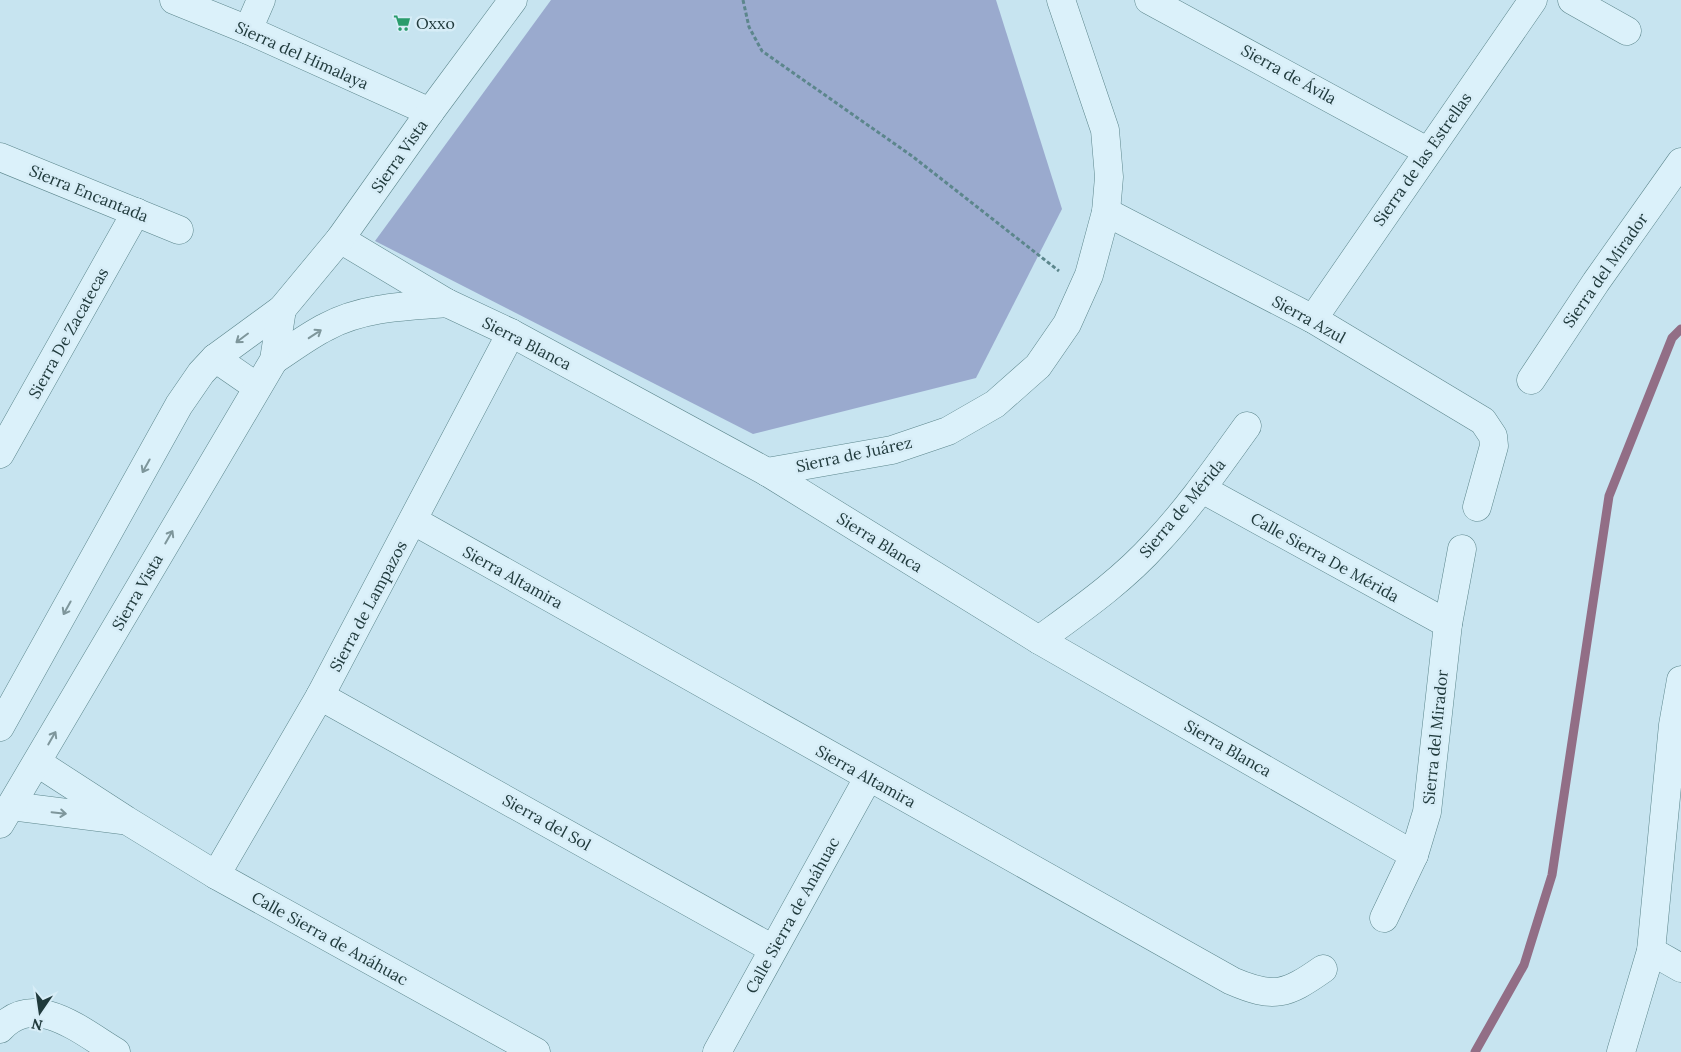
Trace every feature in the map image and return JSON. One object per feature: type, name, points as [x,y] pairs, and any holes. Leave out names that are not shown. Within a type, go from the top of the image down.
[{"type":"street","name":"Sierra del Himalaya","points":[[174,0],[248,30],[430,112]]},
{"type":"street","points":[[248,30],[261,0]]},
{"type":"street","name":"Sierra Vista","points":[[0,728],[180,405],[201,373],[215,358],[282,309],[340,240],[430,112],[513,0]]},
{"type":"street","name":"Sierra de Ávila","points":[[1149,0],[1427,151]]},
{"type":"street","name":"Sierra de las Estrellas","points":[[1313,319],[1427,151],[1533,0]]},
{"type":"street","points":[[1572,0],[1627,31]]},
{"type":"street","name":"Sierra de Juárez","points":[[767,472],[892,450],[948,431],[995,404],[1038,366],[1067,324],[1089,275],[1106,212],[1110,177],[1105,130],[1063,1]]},
{"type":"street","name":"Sierra Encantada","points":[[0,157],[179,230]]},
{"type":"street","name":"Sierra del Mirador","points":[[1531,380],[1596,282],[1681,162]]},
{"type":"street","name":"Sierra De Zacatecas","points":[[0,454],[136,212]]},
{"type":"street","name":"Sierra Azul","points":[[1106,212],[1313,319],[1482,420],[1493,436],[1494,446],[1477,507]]},
{"type":"street","name":"Sierra Blanca","points":[[340,240],[447,303],[511,333],[767,472],[1039,640],[1414,855]]},
{"type":"street","name":"Sierra Vista","points":[[274,360],[327,326],[359,314],[404,306],[447,303]]},
{"type":"street","name":"Sierra Vista","points":[[5,815],[38,763],[274,360],[282,309]]},
{"type":"street","name":"Sierra de Lampazos","points":[[216,874],[320,696],[414,521],[511,333]]},
{"type":"street","points":[[215,358],[258,387]]},
{"type":"street","name":"Sierra de Mérida","points":[[1039,640],[1100,595],[1156,543],[1202,489],[1247,426]]},
{"type":"street","name":"Calle Sierra De Mérida","points":[[1202,489],[1448,624]]},
{"type":"street","name":"Sierra Altamira","points":[[414,521],[868,778],[1239,984],[1253,990],[1273,994],[1288,990],[1323,969]]},
{"type":"street","name":"Sierra del Mirador","points":[[1384,918],[1414,855],[1428,802],[1448,624],[1462,550]]},
{"type":"street","points":[[1621,1052],[1651,951],[1681,680]]},
{"type":"street","points":[[0,704],[9,692],[25,682]]},
{"type":"street","name":"Sierra del Sol","points":[[320,696],[773,949]]},
{"type":"street","name":"Calle Sierra de Anáhuac","points":[[38,763],[126,820],[216,874],[536,1052]]},
{"type":"street","name":"Calle Sierra de Anáhuac","points":[[717,1052],[868,778]]},
{"type":"street","name":"Calle Sierra de Anáhuac","points":[[5,815],[126,820]]},
{"type":"street","points":[[1651,951],[1681,968]]},
{"type":"street","points":[[0,1029],[9,1020],[22,1014],[36,1011],[61,1020],[116,1052]]},
{"type":"path","points":[[743,0],[749,27],[762,51],[912,156],[1083,289]]},
{"type":"shaded area","points":[[551,0],[996,0],[1062,209],[976,378],[753,434],[375,241]]},
{"type":"waterway","points":[[1475,1052],[1524,965],[1552,875],[1609,496],[1672,338],[1681,329]]},
{"type":"place","name":"Oxxo","points":[[402,23]]}]
